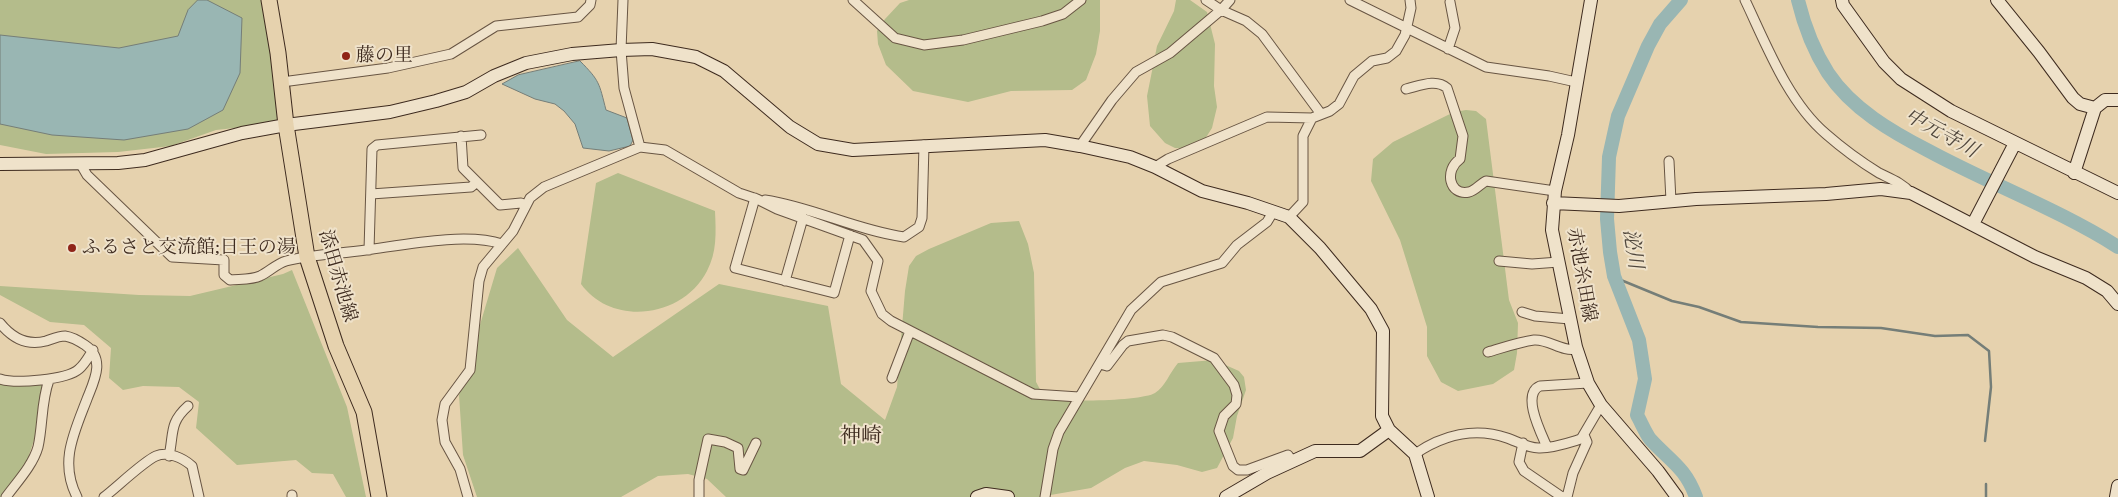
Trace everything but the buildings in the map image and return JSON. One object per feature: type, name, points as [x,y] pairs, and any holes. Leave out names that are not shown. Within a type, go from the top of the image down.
[{"type":"main road","name":"添田赤池線","points":[[269,0],[306,257],[336,346],[364,412],[380,497]]},
{"type":"street","points":[[282,82],[388,68],[451,54],[496,26],[578,17],[590,5],[591,0]]},
{"type":"street","points":[[623,0],[621,50],[624,88],[640,147]]},
{"type":"street","points":[[853,0],[896,38],[924,45],[963,40],[1042,21],[1063,14],[1081,0]]},
{"type":"street","points":[[1206,0],[1246,21],[1262,34],[1321,114]]},
{"type":"street","points":[[1080,146],[1112,100],[1136,72],[1170,53],[1222,10],[1230,0]]},
{"type":"street","points":[[1350,0],[1486,67],[1576,82]]},
{"type":"street","points":[[1155,167],[1168,159],[1267,117],[1312,118],[1330,111],[1338,104],[1354,76],[1372,61],[1388,58],[1396,51],[1407,28],[1410,0]]},
{"type":"street","name":"赤池糸田線","points":[[1591,0],[1568,135],[1554,197],[1552,230],[1576,349],[1588,383],[1601,405],[1658,471],[1677,497]]},
{"type":"street","points":[[1745,0],[1775,65],[1805,112],[1825,134],[1878,172],[1905,186],[1911,193]]},
{"type":"street","points":[[1842,0],[1843,5],[1884,62],[1901,80],[1951,111],[2015,146],[2118,193]]},
{"type":"street","points":[[1997,0],[2040,52],[2073,98],[2080,104],[2096,108]]},
{"type":"street","points":[[1448,49],[1455,28],[1450,2]]},
{"type":"street","points":[[0,164],[118,163],[145,160],[242,133],[286,125],[390,112],[466,92],[494,76],[526,63],[572,54],[652,49],[696,58],[724,71],[790,127],[818,144],[853,150],[1044,140],[1130,157],[1155,167],[1202,191],[1248,203],[1289,217],[1320,248],[1372,309],[1383,331],[1382,416],[1389,430],[1415,454],[1428,497]]},
{"type":"street","points":[[1406,89],[1435,83],[1442,84],[1447,88],[1463,136],[1460,158],[1453,164],[1450,172],[1452,184],[1456,190],[1463,193],[1472,192],[1486,181],[1594,206],[1826,194],[1881,189],[1911,193],[1974,222],[2035,257],[2086,278],[2107,291],[2118,304]]},
{"type":"street","points":[[2074,173],[2096,108],[2104,100],[2118,100]]},
{"type":"street","points":[[1289,217],[1303,202],[1303,136],[1312,118]]},
{"type":"street","points":[[369,250],[372,149],[377,145],[482,135]]},
{"type":"street","points":[[461,136],[463,168],[500,205],[520,203],[526,205]]},
{"type":"street","points":[[756,199],[780,202],[858,227],[904,237],[919,227],[922,218],[924,145]]},
{"type":"street","points":[[1974,222],[2015,146]]},
{"type":"street","points":[[468,497],[460,469],[445,442],[442,420],[445,404],[470,370],[479,281],[483,267],[513,231],[530,198],[544,187],[640,147],[665,150],[739,193],[777,210],[863,240],[878,261],[872,291],[882,314],[910,331],[1033,394],[1078,397]]},
{"type":"street","points":[[1669,161],[1671,201]]},
{"type":"street","points":[[80,163],[87,175],[172,258],[224,260],[224,275],[230,280],[258,277],[284,262],[306,257],[412,243],[460,240],[502,244]]},
{"type":"street","points":[[371,194],[470,187],[477,182]]},
{"type":"street","points":[[756,199],[735,268],[834,293],[850,235]]},
{"type":"street","points":[[1045,497],[1053,449],[1059,432],[1131,310],[1161,282],[1222,263],[1237,245],[1268,222],[1273,212]]},
{"type":"street","points":[[785,281],[803,218]]},
{"type":"street","points":[[1499,261],[1532,264],[1559,262]]},
{"type":"street","points":[[1522,312],[1535,316],[1570,319]]},
{"type":"street","points":[[0,324],[15,338],[22,341],[38,343],[64,336],[78,340],[93,350],[98,362],[96,375],[72,436],[68,463],[71,484],[77,497]]},
{"type":"street","points":[[892,378],[910,331]]},
{"type":"street","points":[[1100,364],[1107,366],[1123,345],[1128,342],[1163,336],[1172,337],[1214,358],[1234,385],[1238,395],[1236,404],[1224,416],[1219,432],[1233,466],[1238,470],[1247,470],[1288,455],[1292,461]]},
{"type":"street","points":[[1488,352],[1535,340],[1548,342],[1570,350],[1576,349]]},
{"type":"street","points":[[0,379],[49,380],[79,369],[93,350]]},
{"type":"street","points":[[6,497],[28,468],[38,447],[45,390],[49,380]]},
{"type":"street","points":[[1547,447],[1530,401],[1532,392],[1540,386],[1588,383]]},
{"type":"street","points":[[1415,454],[1446,438],[1469,432],[1488,432],[1538,449],[1581,439],[1601,405]]},
{"type":"street","points":[[169,456],[174,423],[179,414],[188,406]]},
{"type":"street","points":[[1226,497],[1267,473],[1315,451],[1360,451],[1389,430]]},
{"type":"street","points":[[1567,497],[1573,473],[1587,442],[1584,435]]},
{"type":"street","points":[[699,497],[698,480],[708,438],[726,442],[738,448],[740,470],[743,470],[756,443]]},
{"type":"street","points":[[1523,443],[1519,462],[1524,471],[1562,497]]},
{"type":"street","points":[[104,497],[155,456],[169,456],[186,461],[192,466],[199,497]]},
{"type":"street","points":[[2116,497],[2118,486]]},
{"type":"street","points":[[977,497],[986,494],[1008,497]]},
{"type":"green space","points":[[0,0],[266,0],[280,123],[216,130],[171,146],[118,152],[46,154],[0,145]]},
{"type":"green space","points":[[909,0],[1100,0],[1100,31],[1096,54],[1086,80],[1072,90],[1011,91],[968,102],[913,91],[886,65],[878,44],[877,31],[900,3]]},
{"type":"green space","points":[[1176,0],[1190,0],[1207,12],[1215,44],[1214,86],[1217,107],[1212,128],[1203,142],[1189,149],[1175,148],[1165,143],[1150,126],[1147,96],[1157,46],[1174,11]]},
{"type":"green space","points":[[1476,111],[1486,119],[1509,300],[1518,323],[1517,353],[1514,370],[1493,384],[1458,391],[1441,382],[1427,356],[1427,327],[1400,240],[1371,181],[1373,159],[1393,142],[1454,112]]},
{"type":"green space","points":[[618,173],[715,211],[716,235],[713,257],[707,271],[696,287],[682,299],[665,307],[647,311],[628,311],[610,307],[594,298],[581,284],[596,183]]},
{"type":"green space","points":[[1019,221],[1028,244],[1034,273],[1036,382],[1043,394],[1051,398],[1064,400],[1117,400],[1147,396],[1155,393],[1162,387],[1178,363],[1214,360],[1239,371],[1244,377],[1246,390],[1237,416],[1233,438],[1217,468],[1202,472],[1177,465],[1144,461],[1125,468],[1091,488],[1039,497],[726,497],[707,479],[688,474],[658,476],[621,497],[477,497],[463,455],[459,395],[497,268],[518,248],[567,320],[613,357],[719,284],[828,306],[841,384],[885,420],[897,387],[905,291],[909,266],[916,256],[929,249],[991,223]]},
{"type":"green space","points":[[292,270],[347,407],[366,497],[346,497],[333,474],[312,473],[296,460],[237,465],[196,428],[199,402],[179,387],[143,386],[123,390],[109,378],[111,348],[84,325],[50,322],[0,295],[0,286],[139,295],[190,296],[283,274]]},
{"type":"green space","points":[[0,379],[43,384],[36,434],[26,464],[3,497],[0,497]]},
{"type":"water","points":[[198,0],[207,0],[242,18],[240,73],[223,110],[188,129],[124,140],[52,135],[0,124],[0,35],[119,48],[178,36],[188,10]]},
{"type":"water","points":[[580,61],[592,73],[598,83],[606,110],[627,118],[633,140],[630,146],[609,151],[583,148],[575,124],[564,111],[555,104],[535,99],[502,84],[518,75]]},
{"type":"waterway","name":"泌川","points":[[1681,0],[1660,24],[1648,46],[1618,116],[1609,157],[1607,219],[1614,276],[1639,340],[1645,379],[1637,415],[1650,439],[1682,471],[1696,497]]},
{"type":"waterway","name":"中元寺川","points":[[1798,0],[1810,38],[1823,65],[1838,86],[1861,108],[1915,144],[2073,221],[2118,247]]},
{"type":"waterway","points":[[1616,278],[1672,301],[1699,307],[1741,322],[1818,327],[1881,328],[1935,336],[1968,335],[1989,351],[1991,387],[1985,441]]},
{"type":"waterway","points":[[1986,484],[1986,497]]},
{"type":"place","name":"藤の里","points":[[346,56]]},
{"type":"place","name":"ふるさと交流館;日王の湯","points":[[72,248]]},
{"type":"district","name":"神崎","points":[[861,437]]}]
